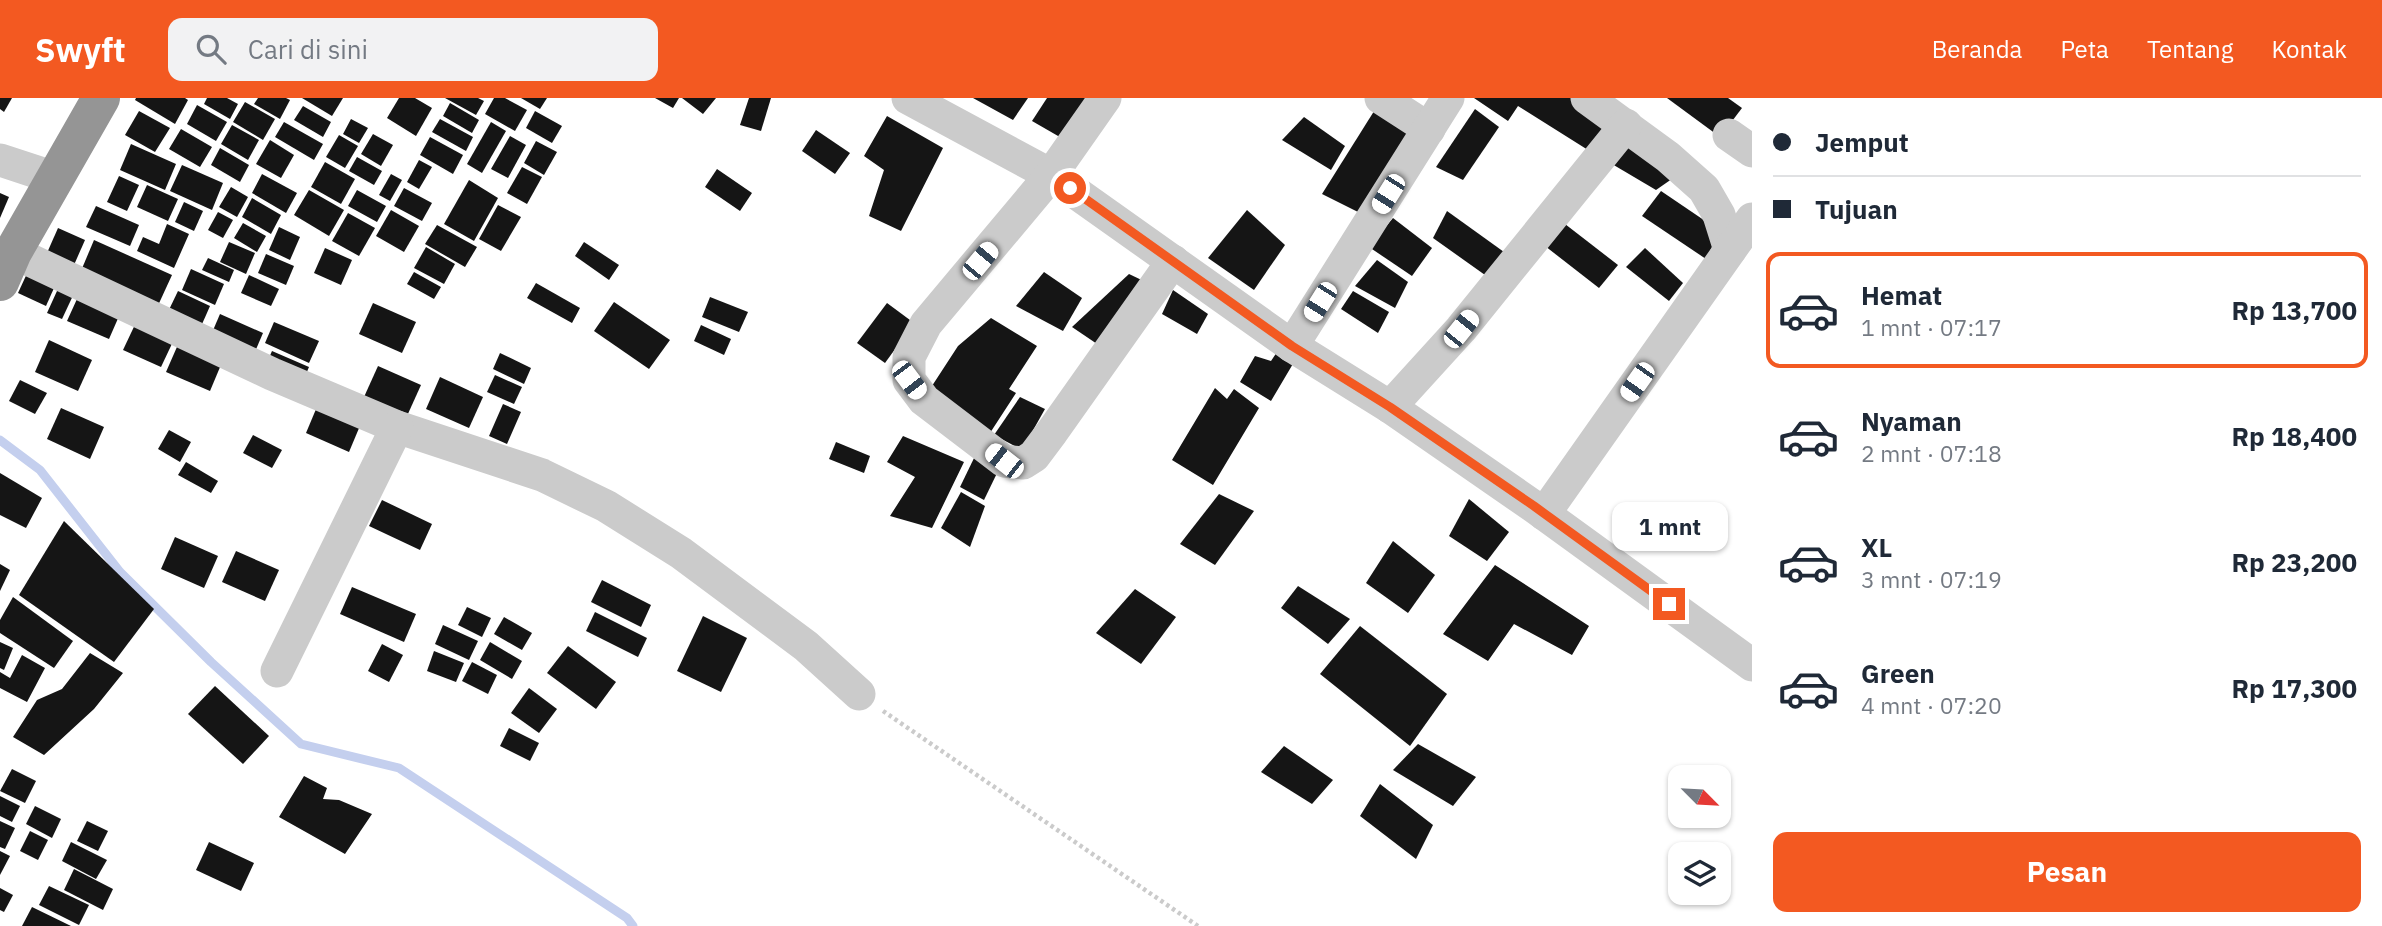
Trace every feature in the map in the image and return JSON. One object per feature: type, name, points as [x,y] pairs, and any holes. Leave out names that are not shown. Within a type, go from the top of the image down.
[{"type":"highway","points":[[6,267],[101,98]]},
{"type":"street","points":[[908,98],[1051,175],[1292,346],[1390,407],[1544,514],[1752,665]]},
{"type":"street","points":[[1105,98],[1051,175],[926,324],[909,357],[909,380],[924,400],[1004,461],[1023,463],[1034,456],[1173,261]]},
{"type":"street","points":[[1381,98],[1429,129]]},
{"type":"street","points":[[1292,346],[1448,98]]},
{"type":"street","points":[[1587,98],[1626,125],[1704,189],[1720,215],[1730,250]]},
{"type":"street","points":[[1390,407],[1461,329],[1626,125]]},
{"type":"street","points":[[0,159],[55,178]]},
{"type":"street","points":[[1544,514],[1752,219]]},
{"type":"street","points":[[6,267],[397,427],[542,475],[606,506],[681,553],[806,646],[859,694]]},
{"type":"street","points":[[277,671],[397,427]]},
{"type":"path","points":[[859,694],[1198,926]]},
{"type":"building","points":[[0,98],[12,98],[4,112],[0,109]]},
{"type":"building","points":[[207,98],[227,98],[238,104],[230,119],[204,104]]},
{"type":"building","points":[[258,98],[290,100],[280,119],[254,104]]},
{"type":"building","points":[[302,98],[343,98],[332,116]]},
{"type":"building","points":[[399,98],[415,98],[432,108],[416,136],[387,118]]},
{"type":"building","points":[[445,98],[478,98],[484,101],[476,115]]},
{"type":"building","points":[[494,98],[505,98],[527,110],[515,131],[485,114]]},
{"type":"building","points":[[521,98],[547,98],[540,109]]},
{"type":"building","points":[[655,98],[679,98],[673,108]]},
{"type":"building","points":[[682,98],[716,98],[703,114]]},
{"type":"building","points":[[749,98],[771,98],[761,131],[740,125]]},
{"type":"building","points":[[973,98],[1028,98],[1013,120]]},
{"type":"building","points":[[1047,98],[1096,98],[1065,140],[1032,121]]},
{"type":"building","points":[[1474,98],[1575,98],[1611,122],[1588,150],[1518,106],[1508,121]]},
{"type":"building","points":[[1667,98],[1728,98],[1742,108],[1720,137]]},
{"type":"building","points":[[135,100],[188,100],[175,124]]},
{"type":"building","points":[[245,102],[275,119],[263,140],[233,122]]},
{"type":"building","points":[[450,103],[479,120],[472,133],[443,116]]},
{"type":"building","points":[[197,105],[227,122],[216,141],[187,124]]},
{"type":"building","points":[[303,106],[331,122],[323,137],[294,120]]},
{"type":"building","points":[[1376,108],[1413,137],[1364,215],[1322,194]]},
{"type":"building","points":[[1475,109],[1499,127],[1463,180],[1436,167]]},
{"type":"building","points":[[139,111],[170,128],[155,152],[125,135]]},
{"type":"building","points":[[535,111],[562,126],[552,143],[526,128]]},
{"type":"building","points":[[887,116],[943,148],[901,231],[869,216],[884,170],[864,156]]},
{"type":"building","points":[[1304,117],[1345,146],[1331,170],[1282,140]]},
{"type":"building","points":[[351,119],[368,128],[359,143],[343,134]]},
{"type":"building","points":[[440,119],[473,137],[466,151],[432,132]]},
{"type":"building","points":[[284,122],[323,144],[314,160],[275,137]]},
{"type":"building","points":[[491,122],[506,131],[482,173],[467,164]]},
{"type":"building","points":[[232,125],[259,140],[248,160],[221,144]]},
{"type":"building","points":[[181,129],[212,147],[200,167],[169,149]]},
{"type":"building","points":[[816,130],[850,153],[835,174],[802,151]]},
{"type":"building","points":[[373,134],[393,145],[381,166],[361,154]]},
{"type":"building","points":[[339,135],[358,146],[345,168],[326,157]]},
{"type":"building","points":[[510,136],[526,145],[508,178],[491,169]]},
{"type":"building","points":[[430,137],[463,155],[453,174],[420,155]]},
{"type":"building","points":[[1634,139],[1679,174],[1656,190],[1612,164]]},
{"type":"building","points":[[270,140],[294,155],[281,178],[256,164]]},
{"type":"building","points":[[536,141],[557,152],[544,175],[524,163]]},
{"type":"building","points":[[131,144],[176,164],[165,190],[120,170]]},
{"type":"building","points":[[220,148],[249,165],[240,182],[211,165]]},
{"type":"building","points":[[357,157],[382,171],[374,185],[349,171]]},
{"type":"building","points":[[419,160],[432,167],[419,189],[407,182]]},
{"type":"building","points":[[325,162],[355,179],[341,204],[311,187]]},
{"type":"building","points":[[182,165],[223,183],[212,210],[170,191]]},
{"type":"building","points":[[522,167],[542,177],[527,204],[507,193]]},
{"type":"building","points":[[717,169],[752,193],[740,211],[705,187]]},
{"type":"building","points":[[262,174],[297,193],[286,213],[252,193]]},
{"type":"building","points":[[391,174],[402,180],[390,201],[379,195]]},
{"type":"building","points":[[119,176],[139,185],[127,211],[107,202]]},
{"type":"building","points":[[469,180],[498,198],[474,241],[444,224]]},
{"type":"building","points":[[147,185],[178,199],[168,221],[137,207]]},
{"type":"building","points":[[231,187],[248,197],[237,217],[219,207]]},
{"type":"building","points":[[404,188],[432,203],[422,221],[394,206]]},
{"type":"building","points":[[309,190],[344,210],[329,236],[294,215]]},
{"type":"building","points":[[357,190],[386,206],[377,222],[348,206]]},
{"type":"building","points":[[1661,191],[1720,231],[1706,259],[1642,216]]},
{"type":"building","points":[[0,193],[9,197],[0,218]]},
{"type":"building","points":[[252,198],[281,215],[271,234],[242,217]]},
{"type":"building","points":[[184,202],[203,211],[194,231],[175,222]]},
{"type":"building","points":[[498,205],[521,217],[501,251],[479,239]]},
{"type":"building","points":[[96,206],[139,225],[130,246],[86,227]]},
{"type":"building","points":[[391,210],[419,226],[404,252],[376,236]]},
{"type":"building","points":[[1247,210],[1285,245],[1254,290],[1208,258]]},
{"type":"building","points":[[1447,211],[1504,252],[1485,275],[1433,238]]},
{"type":"building","points":[[218,212],[233,220],[223,238],[208,230]]},
{"type":"building","points":[[348,213],[375,228],[359,256],[332,241]]},
{"type":"building","points":[[1393,218],[1432,248],[1412,276],[1369,247]]},
{"type":"building","points":[[243,223],[266,236],[257,252],[234,238]]},
{"type":"building","points":[[167,224],[189,234],[174,268],[137,251],[143,237],[159,244]]},
{"type":"building","points":[[1565,224],[1618,265],[1599,288],[1545,246]]},
{"type":"building","points":[[437,225],[477,247],[465,267],[425,244]]},
{"type":"building","points":[[279,227],[300,237],[290,260],[269,250]]},
{"type":"building","points":[[58,228],[85,240],[70,274],[43,262]]},
{"type":"building","points":[[94,240],[172,275],[155,312],[78,278]]},
{"type":"building","points":[[229,242],[255,253],[246,274],[220,262]]},
{"type":"building","points":[[584,242],[619,265],[609,280],[575,256]]},
{"type":"building","points":[[426,247],[455,264],[444,284],[414,268]]},
{"type":"building","points":[[325,248],[352,260],[341,285],[314,273]]},
{"type":"building","points":[[1645,248],[1683,283],[1669,301],[1626,267]]},
{"type":"building","points":[[266,254],[294,266],[286,285],[258,273]]},
{"type":"building","points":[[208,258],[234,270],[229,282],[202,270]]},
{"type":"building","points":[[1377,260],[1408,282],[1395,308],[1355,286]]},
{"type":"building","points":[[30,267],[58,279],[46,306],[18,293]]},
{"type":"building","points":[[191,269],[224,284],[215,305],[182,290]]},
{"type":"building","points":[[414,272],[441,287],[434,299],[407,284]]},
{"type":"building","points":[[1044,272],[1082,298],[1063,331],[1016,306]]},
{"type":"building","points":[[1129,274],[1150,284],[1103,348],[1072,327]]},
{"type":"building","points":[[249,275],[279,289],[271,306],[241,293]]},
{"type":"building","points":[[62,280],[77,287],[62,319],[47,313]]},
{"type":"building","points":[[536,283],[580,308],[572,323],[527,298]]},
{"type":"building","points":[[82,288],[123,307],[109,339],[67,321]]},
{"type":"building","points":[[1173,290],[1208,314],[1197,334],[1162,314]]},
{"type":"building","points":[[178,291],[210,306],[199,331],[166,316]]},
{"type":"building","points":[[1353,291],[1389,312],[1378,333],[1341,309]]},
{"type":"building","points":[[710,297],[748,312],[739,332],[702,317]]},
{"type":"building","points":[[614,302],[670,340],[649,369],[594,331]]},
{"type":"building","points":[[373,303],[416,322],[402,353],[359,334]]},
{"type":"building","points":[[887,303],[914,323],[885,363],[857,343]]},
{"type":"building","points":[[140,314],[178,331],[161,367],[123,350]]},
{"type":"building","points":[[220,314],[263,333],[254,354],[211,335]]},
{"type":"building","points":[[991,318],[1037,346],[1009,389],[1016,393],[990,433],[930,389],[958,346]]},
{"type":"building","points":[[274,322],[319,341],[309,363],[265,343]]},
{"type":"building","points":[[701,325],[731,339],[724,355],[694,341]]},
{"type":"building","points":[[49,340],[92,360],[78,391],[35,372]]},
{"type":"building","points":[[180,340],[223,360],[210,391],[166,372]]},
{"type":"building","points":[[1281,346],[1297,357],[1271,401],[1240,382],[1255,356],[1271,361]]},
{"type":"building","points":[[272,351],[309,367],[303,381],[266,365]]},
{"type":"building","points":[[500,353],[531,368],[524,384],[493,369]]},
{"type":"building","points":[[378,366],[421,385],[407,416],[364,397]]},
{"type":"building","points":[[495,375],[522,387],[514,404],[487,392]]},
{"type":"building","points":[[440,377],[483,397],[469,428],[426,409]]},
{"type":"building","points":[[20,380],[47,393],[35,414],[9,401]]},
{"type":"building","points":[[1215,388],[1227,399],[1234,389],[1259,408],[1213,485],[1172,460]]},
{"type":"building","points":[[1020,397],[1045,409],[1022,450],[994,435]]},
{"type":"building","points":[[319,402],[362,421],[349,452],[306,433]]},
{"type":"building","points":[[503,404],[521,412],[507,444],[489,436]]},
{"type":"building","points":[[61,408],[104,427],[90,459],[47,439]]},
{"type":"building","points":[[169,430],[191,442],[180,462],[158,449]]},
{"type":"building","points":[[253,435],[282,450],[272,468],[243,453]]},
{"type":"building","points":[[903,436],[964,462],[932,528],[890,516],[915,477],[887,462]]},
{"type":"building","points":[[836,442],[870,456],[864,473],[829,459]]},
{"type":"building","points":[[976,454],[999,469],[984,500],[960,487]]},
{"type":"building","points":[[186,462],[218,481],[211,493],[178,475]]},
{"type":"building","points":[[0,473],[42,498],[26,528],[0,515]]},
{"type":"building","points":[[961,492],[985,506],[970,547],[941,528]]},
{"type":"building","points":[[1219,494],[1254,511],[1215,565],[1180,544]]},
{"type":"building","points":[[1469,499],[1509,532],[1487,561],[1449,536]]},
{"type":"building","points":[[382,500],[432,524],[420,550],[369,526]]},
{"type":"building","points":[[64,521],[154,609],[114,662],[19,595]]},
{"type":"building","points":[[175,537],[218,556],[204,588],[161,569]]},
{"type":"building","points":[[1393,541],[1435,575],[1408,613],[1366,583]]},
{"type":"building","points":[[236,551],[279,570],[265,601],[222,582]]},
{"type":"building","points":[[0,564],[10,570],[0,591]]},
{"type":"building","points":[[1495,565],[1589,626],[1572,655],[1514,624],[1488,661],[1443,634]]},
{"type":"building","points":[[602,580],[651,605],[641,627],[591,602]]},
{"type":"building","points":[[1298,586],[1350,619],[1328,644],[1281,608]]},
{"type":"building","points":[[352,587],[416,614],[404,642],[340,614]]},
{"type":"building","points":[[1135,589],[1176,617],[1141,664],[1096,633]]},
{"type":"building","points":[[13,597],[73,641],[54,668],[0,633],[0,620]]},
{"type":"building","points":[[467,607],[491,618],[482,637],[458,625]]},
{"type":"building","points":[[595,612],[647,638],[638,657],[586,631]]},
{"type":"building","points":[[703,616],[747,638],[721,692],[677,671]]},
{"type":"building","points":[[504,617],[532,633],[522,650],[494,634]]},
{"type":"building","points":[[443,625],[478,641],[469,660],[435,644]]},
{"type":"building","points":[[1360,626],[1447,694],[1410,746],[1320,674]]},
{"type":"building","points":[[0,642],[13,648],[4,670],[0,668]]},
{"type":"building","points":[[490,642],[522,661],[512,679],[480,660]]},
{"type":"building","points":[[382,644],[403,655],[389,682],[368,671]]},
{"type":"building","points":[[568,646],[616,682],[596,709],[547,673]]},
{"type":"building","points":[[434,651],[464,663],[456,682],[427,671]]},
{"type":"building","points":[[90,653],[123,673],[94,709],[44,755],[13,737],[37,700],[62,689]]},
{"type":"building","points":[[22,655],[45,668],[27,702],[0,688],[0,672],[10,678]]},
{"type":"building","points":[[472,662],[497,675],[488,694],[462,681]]},
{"type":"building","points":[[215,686],[269,736],[243,764],[188,714]]},
{"type":"building","points":[[529,688],[557,709],[539,733],[511,713]]},
{"type":"building","points":[[509,728],[539,743],[530,761],[500,746]]},
{"type":"building","points":[[1418,744],[1476,777],[1453,806],[1393,770]]},
{"type":"building","points":[[1284,746],[1333,780],[1312,804],[1261,772]]},
{"type":"building","points":[[12,769],[36,781],[25,803],[0,791]]},
{"type":"building","points":[[304,776],[327,788],[323,799],[339,800],[372,814],[345,854],[279,817]]},
{"type":"building","points":[[1380,784],[1433,825],[1416,859],[1360,816]]},
{"type":"building","points":[[0,796],[20,806],[12,822],[0,816]]},
{"type":"building","points":[[35,806],[61,819],[52,838],[26,824]]},
{"type":"building","points":[[0,821],[15,828],[5,849],[0,847]]},
{"type":"building","points":[[87,821],[108,831],[98,851],[77,841]]},
{"type":"building","points":[[30,831],[48,840],[38,860],[20,851]]},
{"type":"building","points":[[71,842],[107,860],[96,879],[62,861]]},
{"type":"building","points":[[209,842],[254,863],[241,891],[196,870]]},
{"type":"building","points":[[0,851],[10,856],[0,875]]},
{"type":"building","points":[[74,869],[113,889],[103,910],[64,890]]},
{"type":"building","points":[[49,886],[89,905],[79,925],[39,905]]},
{"type":"building","points":[[0,888],[13,895],[4,912],[0,910]]},
{"type":"building","points":[[32,907],[71,926],[22,926]]},
{"type":"waterway","points":[[0,440],[40,470],[120,572],[211,662],[301,744],[399,768],[627,918],[633,926]]},
{"type":"route","points":[[1070,188],[1292,346],[1390,407],[1534,506],[1669,604]]}]
